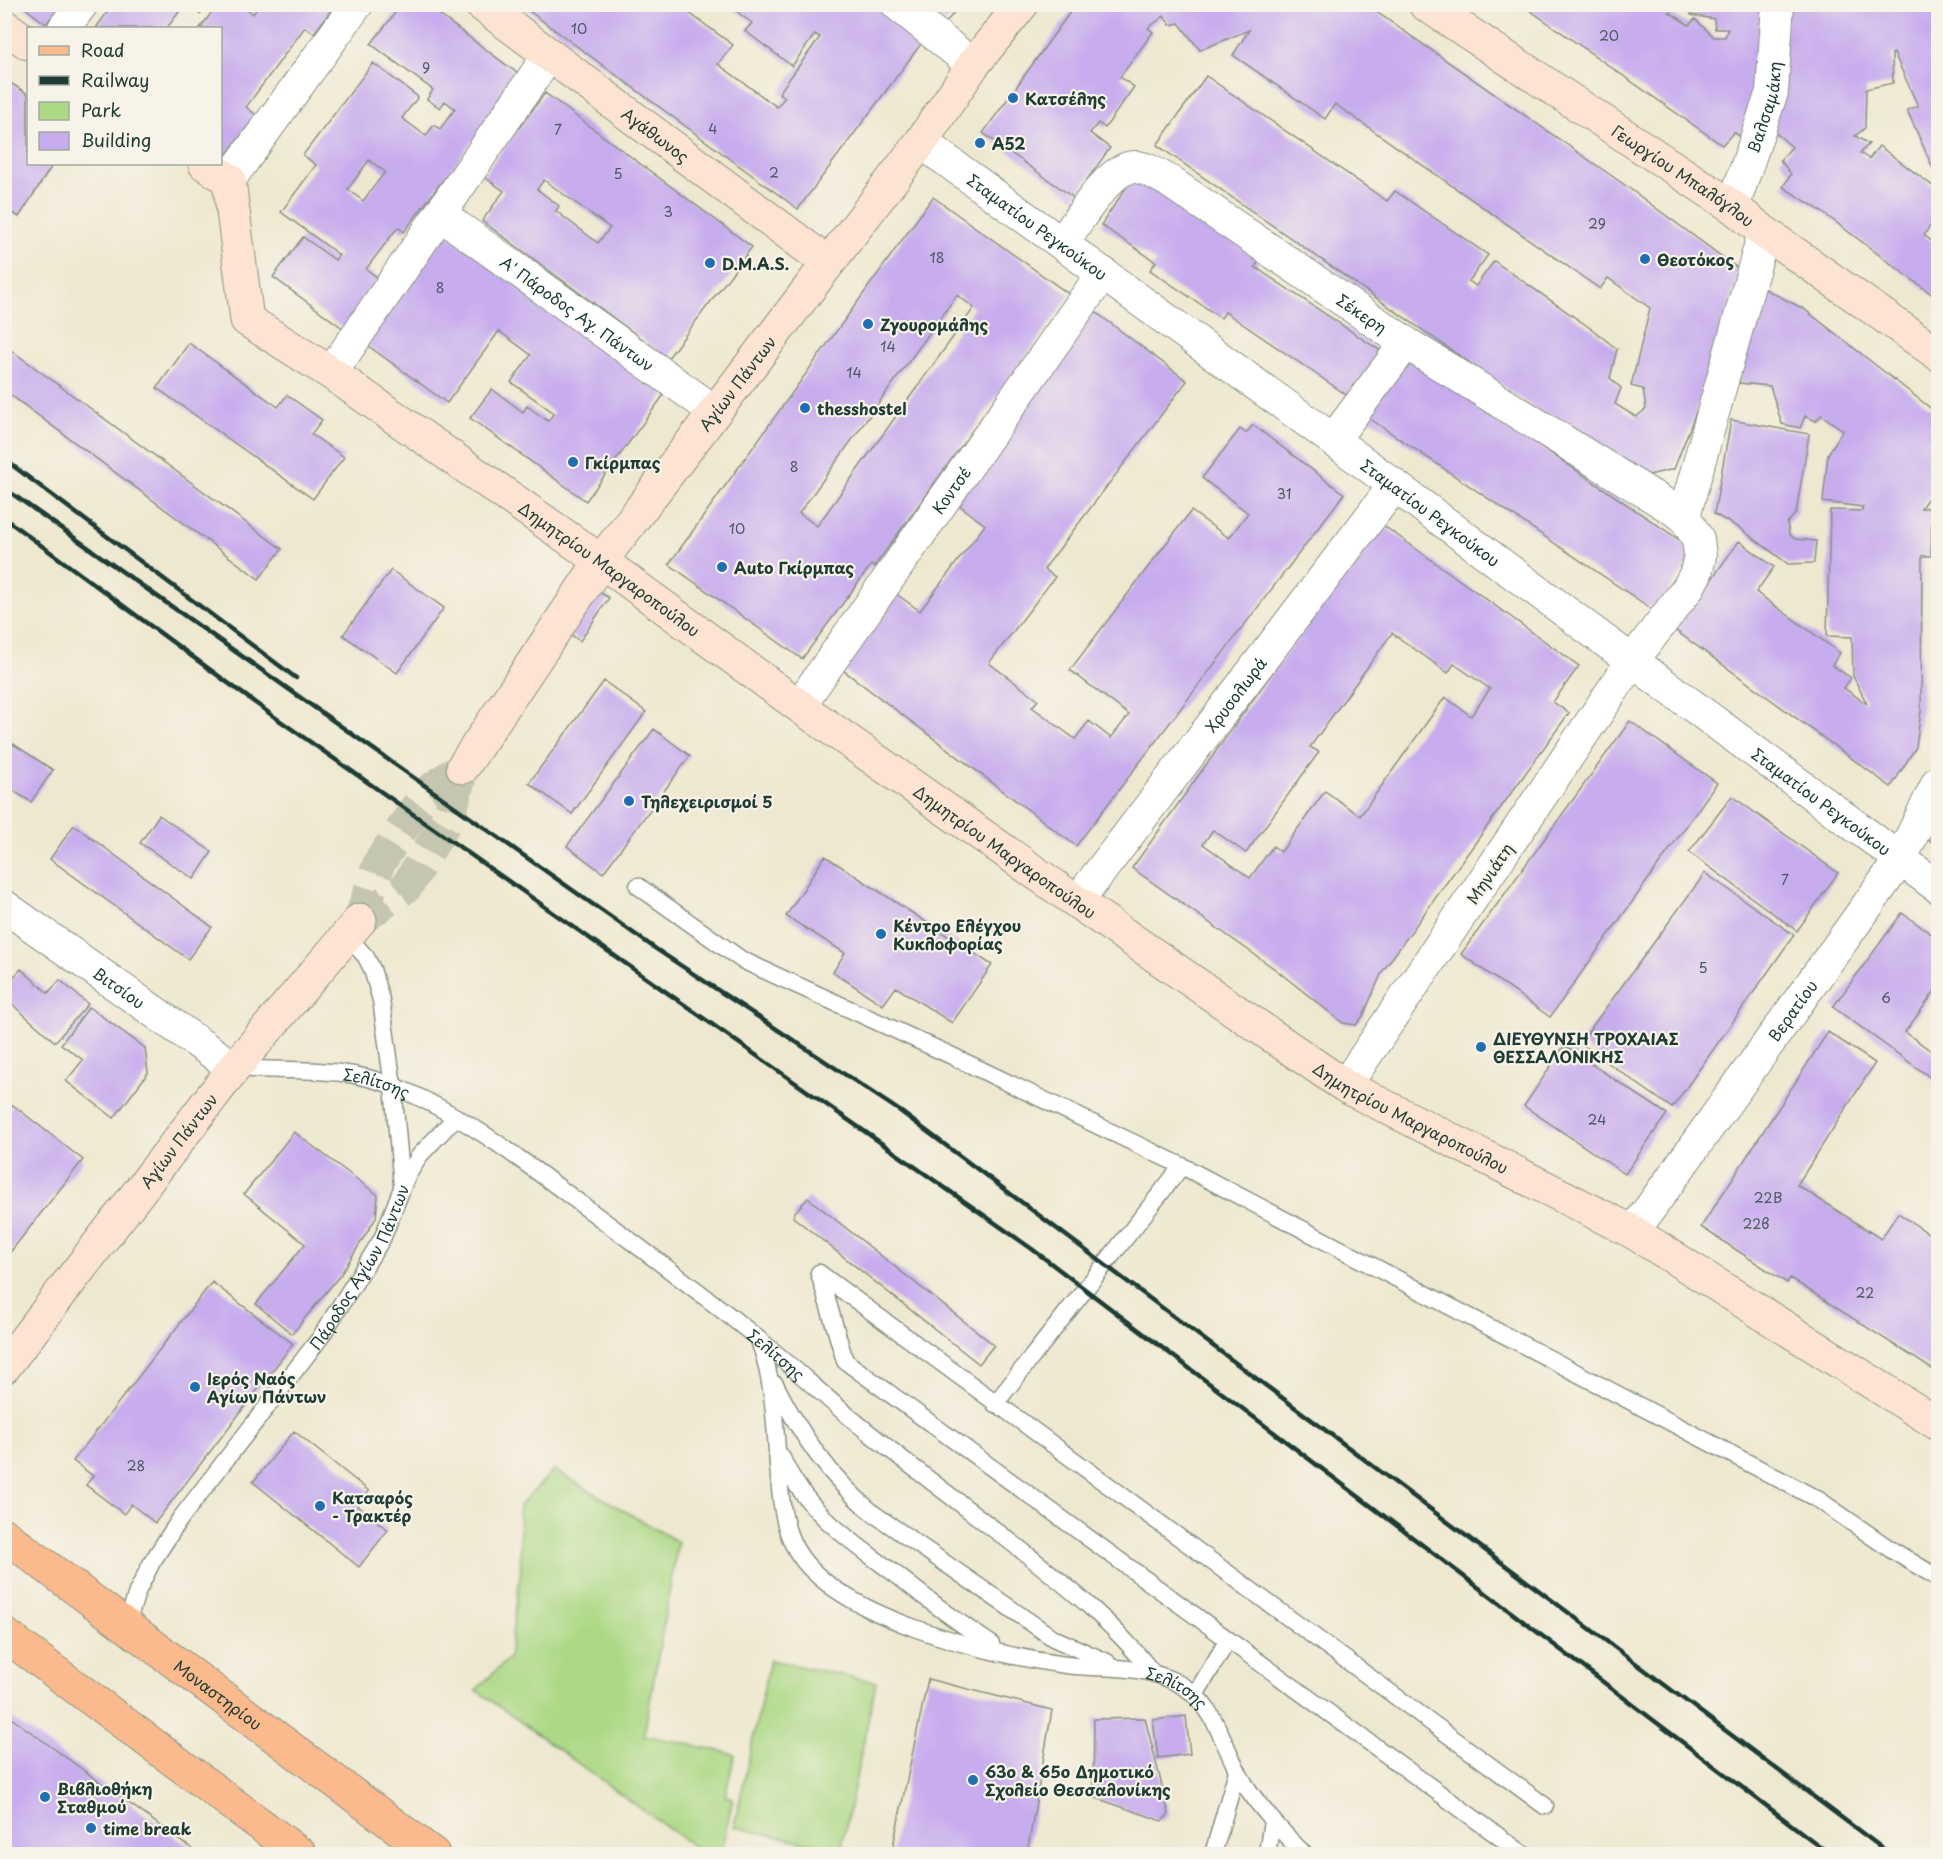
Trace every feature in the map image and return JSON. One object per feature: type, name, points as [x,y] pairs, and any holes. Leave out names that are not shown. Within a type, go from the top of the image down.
[{"type":"main road","name":"Μοναστηρίου","points":[[4,1535],[433,1854]]},
{"type":"main road","points":[[4,1634],[300,1854]]},
{"type":"street","points":[[65,27],[82,4]]},
{"type":"street","points":[[217,172],[357,4]]},
{"type":"street","name":"Αγάθωνος","points":[[482,4],[828,263]]},
{"type":"street","points":[[897,4],[973,65]]},
{"type":"street","name":"Αγίων Πάντων","points":[[463,767],[602,561],[921,142],[973,65],[1022,4]]},
{"type":"street","name":"Γεωργίου Μπαλόγλου","points":[[1425,4],[1733,207],[1764,232],[1938,354]]},
{"type":"street","name":"Βαλσαμάκη","points":[[1733,207],[1772,92],[1778,4]]},
{"type":"street","points":[[4,26],[27,42]]},
{"type":"street","points":[[331,373],[549,55]]},
{"type":"street","name":"Σταματίου Ρεγκούκου","points":[[921,142],[1063,242],[1938,887]]},
{"type":"street","name":"Σέκερη","points":[[1063,242],[1107,180],[1120,170],[1128,168],[1135,167],[1152,172],[1406,343],[1684,516],[1698,539],[1700,556],[1696,573],[1688,588],[1633,660]]},
{"type":"street","name":"Δημητρίου Μαργαροπούλου","points":[[217,172],[247,320],[331,373],[602,561],[799,706],[1077,902],[1345,1086],[1633,1232],[1938,1424]]},
{"type":"street","name":"Α' Πάροδος Αγ. Πάντων","points":[[441,215],[714,411]]},
{"type":"street","points":[[1684,516],[1764,232]]},
{"type":"street","name":"Κοντσέ","points":[[799,706],[1103,273]]},
{"type":"street","points":[[1333,440],[1406,343]]},
{"type":"street","name":"Χρυσολωρά","points":[[1077,902],[1394,486]]},
{"type":"street","name":"Μηνιάτη","points":[[1345,1086],[1633,660]]},
{"type":"street","name":"Βερατίου","points":[[1633,1232],[1900,860],[1938,782]]},
{"type":"street","name":"Βιτσίου","points":[[4,906],[234,1068]]},
{"type":"street","name":"Αγίων Πάντων","points":[[4,1367],[234,1068],[353,928]]},
{"type":"lane","points":[[638,886],[742,960],[950,1055],[1182,1166],[1819,1500],[1890,1549],[1938,1578]]},
{"type":"lane","points":[[353,928],[377,983],[386,1025],[402,1187]]},
{"type":"lane","name":"Σελίτσης","points":[[234,1068],[329,1071],[393,1086],[456,1117],[520,1159],[681,1278],[758,1339],[868,1432],[1085,1601],[1120,1634],[1152,1672],[1181,1685],[1195,1695],[1213,1718],[1237,1771],[1256,1801],[1304,1854]]},
{"type":"lane","name":"Πάροδος Αγίων Πάντων","points":[[126,1627],[137,1592],[152,1562],[180,1519],[320,1338],[382,1239],[402,1187],[420,1155],[456,1117]]},
{"type":"lane","points":[[995,1404],[1182,1166]]},
{"type":"lane","points":[[1523,1854],[845,1360],[819,1274],[1545,1806]]},
{"type":"lane","points":[[758,1339],[770,1375],[812,1449],[867,1509],[1053,1638],[1097,1659],[1131,1669]]},
{"type":"lane","points":[[770,1375],[781,1491],[788,1531],[793,1545],[820,1578],[847,1597],[873,1611],[926,1631],[1006,1654],[1072,1666],[1152,1672]]},
{"type":"lane","points":[[776,1440],[782,1458],[799,1490],[831,1525],[961,1624],[1006,1654]]},
{"type":"lane","points":[[1195,1695],[1228,1640]]},
{"type":"lane","points":[[1213,1854],[1237,1771]]},
{"type":"lane","points":[[1267,1854],[1272,1821]]},
{"type":"green space","points":[[554,1470],[678,1542],[644,1735],[735,1754],[725,1796],[733,1798],[721,1854],[704,1854],[476,1690],[509,1658],[521,1569],[519,1506]]},
{"type":"green space","points":[[770,1660],[876,1682],[841,1850],[734,1827]]},
{"type":"building","points":[[20,4],[62,4],[46,24]]},
{"type":"building","points":[[113,4],[185,4],[168,27],[97,27]]},
{"type":"building","points":[[187,4],[206,4],[200,14]]},
{"type":"building","points":[[218,4],[241,4],[253,14],[260,4],[336,4],[314,33],[305,27],[246,107],[256,115],[222,160],[222,27],[201,27]]},
{"type":"building","points":[[402,4],[425,4],[521,76],[404,232],[398,227],[366,269],[381,280],[344,329],[273,277],[303,237],[335,260],[339,255],[281,212],[316,165],[303,155],[373,63],[418,97],[402,118],[426,136],[434,125],[440,129],[455,109],[445,101],[440,108],[427,99],[433,90],[371,44]],"holes":[[[369,160],[385,172],[363,201],[348,189]]]},
{"type":"building","points":[[922,4],[960,4],[946,23]]},
{"type":"building","points":[[1084,4],[1365,4],[1622,183],[1740,270],[1699,404],[1674,469],[1649,475],[1537,410],[1157,145],[1206,76],[1387,201],[1395,191],[1488,255],[1469,281],[1476,286],[1494,261],[1593,330],[1617,349],[1610,378],[1621,388],[1615,404],[1636,417],[1646,409],[1643,389],[1631,386],[1650,308],[1608,278],[1600,289],[1335,104],[1325,119],[1233,55],[1249,30],[1200,50],[1179,23],[1170,25],[1164,16],[1148,28],[1153,32],[1120,77],[1134,87],[1105,128],[1098,123],[1090,133],[1110,148],[1074,198],[983,133],[1073,8]]},
{"type":"building","points":[[1521,4],[1675,4],[1669,12],[1689,25],[1695,19],[1714,37],[1725,37],[1728,29],[1715,29],[1714,19],[1691,15],[1691,4],[1769,4],[1762,103],[1739,136],[1734,132],[1722,145]]},
{"type":"building","points":[[521,5],[678,5],[733,45],[718,64],[777,107],[785,97],[779,93],[820,37],[815,34],[792,66],[745,31],[752,23],[728,5],[876,5],[924,40],[798,209]]},
{"type":"building","points":[[1789,5],[1938,5],[1938,176],[1907,110],[1918,106],[1894,53],[1892,54],[1893,83],[1866,89],[1865,128],[1855,136],[1869,144],[1860,153],[1869,159],[1879,146],[1938,190],[1938,215],[1924,235],[1938,246],[1938,299],[1818,209],[1783,187],[1791,174],[1780,160],[1792,147],[1768,126]]},
{"type":"building","points":[[4,79],[27,93],[27,165],[52,165],[19,217],[4,208]]},
{"type":"building","points":[[545,93],[752,247],[668,358],[482,221],[504,191],[483,176]],"holes":[[[544,180],[610,228],[598,243],[556,211],[559,206],[537,189]]]},
{"type":"building","points":[[1134,176],[1265,253],[1255,267],[1388,356],[1357,402],[1225,312],[1221,318],[1150,270],[1156,262],[1101,225]]},
{"type":"building","points":[[933,197],[1070,295],[874,567],[871,565],[802,659],[669,564]],"holes":[[[957,295],[974,308],[817,526],[799,513]]]},
{"type":"building","points":[[444,230],[666,392],[586,501],[470,418],[492,389],[523,412],[527,406],[548,421],[554,413],[511,382],[531,355],[499,331],[447,403],[363,342]]},
{"type":"building","points":[[1755,284],[1804,309],[1938,414],[1938,483],[1921,508],[1932,508],[1931,556],[1922,556],[1921,711],[1916,747],[1891,787],[1675,630],[1739,541],[1774,567],[1756,592],[1840,653],[1832,665],[1851,678],[1844,688],[1867,704],[1853,676],[1852,637],[1827,636],[1830,510],[1862,511],[1863,507],[1823,502],[1828,454],[1843,430],[1821,415],[1816,421],[1805,416],[1800,428],[1782,424],[1770,386],[1739,383]]},
{"type":"building","points":[[1093,310],[1187,381],[1044,569],[1055,577],[989,663],[1038,700],[1032,707],[1075,739],[1089,721],[1111,738],[1129,715],[1070,670],[1191,511],[1229,538],[1248,513],[1202,478],[1240,429],[1246,433],[1253,425],[1344,494],[1076,846],[839,667],[895,593],[920,611],[985,525],[950,498]]},
{"type":"building","points":[[189,343],[278,407],[287,395],[322,420],[311,434],[344,457],[313,499],[157,388]]},
{"type":"building","points":[[4,345],[282,549],[259,579],[4,390]]},
{"type":"building","points":[[1404,354],[1696,551],[1655,611],[1363,414]]},
{"type":"building","points":[[1731,420],[1809,434],[1796,513],[1787,523],[1789,534],[1795,539],[1816,541],[1814,563],[1788,564],[1741,529],[1714,514]]},
{"type":"building","points":[[1380,523],[1579,666],[1553,702],[1569,713],[1382,972],[1363,1016],[1356,1025],[1343,1023],[1275,969],[1132,868]],"holes":[[[1392,633],[1448,673],[1454,664],[1490,689],[1471,716],[1445,697],[1360,816],[1325,791],[1281,852],[1273,846],[1250,878],[1203,844],[1213,830],[1246,853],[1319,752],[1310,747]]]},
{"type":"building","points":[[391,570],[444,608],[397,673],[343,635]]},
{"type":"building","points":[[592,587],[609,598],[580,641],[564,630]]},
{"type":"building","points":[[604,681],[646,712],[572,814],[529,783]]},
{"type":"building","points":[[1630,721],[1717,783],[1550,1017],[1461,954]]},
{"type":"building","name":"Τηλεχειρισμοί 5","points":[[654,729],[690,756],[603,873],[567,846]]},
{"type":"building","points":[[4,738],[53,770],[31,802],[4,785]]},
{"type":"building","points":[[1732,796],[1838,873],[1797,931],[1689,852]]},
{"type":"building","points":[[159,815],[212,852],[194,879],[140,843]]},
{"type":"building","points":[[1938,823],[1938,846],[1928,839]]},
{"type":"building","points":[[74,825],[212,927],[188,959],[50,859]]},
{"type":"building","name":"Κέντρο Ελέγχου Κυκλοφορίας","points":[[825,856],[992,965],[952,1023],[896,987],[883,1005],[833,972],[845,953],[786,916]]},
{"type":"building","points":[[1705,873],[1794,935],[1672,1108],[1580,1043]]},
{"type":"building","points":[[1902,913],[1938,939],[1938,987],[1905,1032],[1938,1056],[1938,1083],[1833,1007]]},
{"type":"building","points":[[21,969],[48,993],[60,980],[88,1004],[55,1042],[4,997],[4,987]]},
{"type":"building","points":[[89,1007],[145,1048],[148,1073],[114,1118],[66,1081],[83,1060],[61,1044]]},
{"type":"building","points":[[1828,1032],[1875,1063],[1797,1185],[1881,1239],[1898,1213],[1938,1240],[1938,1373],[1790,1278],[1787,1283],[1701,1227]]},
{"type":"building","points":[[1564,1046],[1667,1114],[1625,1174],[1524,1106]]},
{"type":"building","points":[[13,1105],[83,1160],[4,1260],[4,1116]]},
{"type":"building","points":[[294,1132],[378,1195],[376,1218],[341,1274],[292,1334],[256,1304],[305,1244],[244,1194]]},
{"type":"building","points":[[808,1198],[994,1345],[979,1364],[793,1217]]},
{"type":"building","name":"Ιερός Ναός Αγίων Πάντων","points":[[212,1282],[293,1344],[155,1523],[131,1504],[124,1514],[86,1485],[93,1476],[73,1461]]},
{"type":"building","points":[[294,1431],[369,1491],[357,1506],[388,1530],[359,1567],[253,1482]]},
{"type":"building","name":"63ο & 65o Δημοτικό Σχολείο Θεσσαλονίκης","points":[[928,1679],[1052,1710],[1027,1854],[910,1854],[892,1851]]},
{"type":"building","points":[[4,1713],[42,1740],[199,1854],[4,1854]]},
{"type":"building","points":[[1186,1716],[1190,1754],[1158,1758],[1153,1720]]},
{"type":"building","points":[[1145,1718],[1169,1814],[1162,1821],[1093,1797],[1094,1719]]},
{"type":"tunnel","points":[[360,920],[407,886],[449,816],[463,767]]},
{"type":"tunnel","points":[[360,920],[379,863],[426,793],[463,767]]},
{"type":"railway","points":[[4,459],[296,678]]},
{"type":"railway","points":[[4,488],[656,949],[900,1111],[1890,1854]]},
{"type":"railway","points":[[4,518],[269,713],[1032,1249],[1830,1854]]},
{"type":"place","name":"Κατσέλης","points":[[1013,98]]},
{"type":"place","name":"A52","points":[[980,143]]},
{"type":"place","name":"Θεοτόκος","points":[[1645,259]]},
{"type":"place","name":"D.M.A.S.","points":[[710,263]]},
{"type":"place","name":"Ζγουρομάλης","points":[[868,324]]},
{"type":"place","name":"thesshostel","points":[[805,408]]},
{"type":"place","name":"Γκίρμπας","points":[[573,462]]},
{"type":"place","name":"Auto Γκίρμπας","points":[[722,567]]},
{"type":"place","name":"Τηλεχειρισμοί 5","points":[[629,801]]},
{"type":"place","name":"Κέντρο Ελέγχου Κυκλοφορίας","points":[[881,934]]},
{"type":"place","name":"ΔΙΕΥΘΥΝΣΗ ΤΡΟΧΑΙΑΣ ΘΕΣΣΑΛΟΝΙΚΗΣ","points":[[1481,1047]]},
{"type":"place","name":"Ιερός Ναός Αγίων Πάντων","points":[[195,1387]]},
{"type":"place","name":"Κατσαρός - Τρακτέρ","points":[[320,1506]]},
{"type":"place","name":"63ο & 65o Δημοτικό Σχολείο Θεσσαλονίκης","points":[[973,1780]]},
{"type":"place","name":"Βιβλιοθήκη Σταθμού","points":[[45,1797]]},
{"type":"place","name":"time break","points":[[91,1828]]}]
